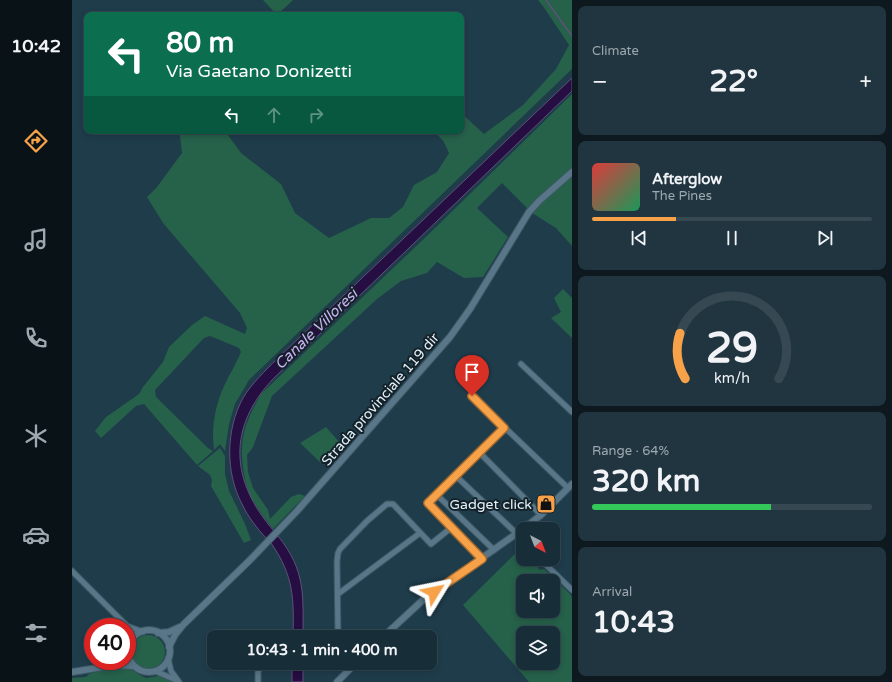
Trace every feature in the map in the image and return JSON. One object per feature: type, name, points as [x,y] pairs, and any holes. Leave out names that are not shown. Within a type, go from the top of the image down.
[{"type":"street","name":"Strada provinciale 119 dir","points":[[169,647],[175,635],[183,625],[282,527],[450,337],[470,309],[529,212],[539,201],[572,172]]},
{"type":"street","points":[[521,364],[572,412]]},
{"type":"street","points":[[472,396],[504,428],[570,486],[542,515],[532,522]]},
{"type":"street","points":[[482,559],[428,503],[504,428]]},
{"type":"street","points":[[479,452],[542,515]]},
{"type":"street","points":[[391,630],[424,599],[516,534],[456,476]]},
{"type":"street","points":[[437,495],[494,550]]},
{"type":"street","points":[[338,630],[338,553],[367,521],[387,504],[393,504],[431,544],[452,527]]},
{"type":"street","points":[[338,594],[420,533]]},
{"type":"street","points":[[547,566],[572,590]]},
{"type":"street","points":[[72,571],[118,618]]},
{"type":"street","name":"Strada provinciale 119 dir","points":[[158,633],[173,630],[183,625]]},
{"type":"street","points":[[136,630],[142,632]]},
{"type":"street","points":[[136,635],[142,632],[150,631],[158,633],[166,640],[169,647],[168,658],[171,671],[179,682],[171,677],[155,671]]},
{"type":"street","points":[[136,667],[144,672],[155,671],[162,667],[168,658]]},
{"type":"street","points":[[72,672],[84,670]]},
{"type":"street","points":[[258,682],[259,670]]},
{"type":"street","points":[[337,682],[349,670]]},
{"type":"green space","points":[[263,0],[293,0],[280,12],[274,12]]},
{"type":"green space","points":[[538,0],[572,0],[572,69],[249,380],[235,404],[229,424],[225,451],[220,444],[214,450],[214,417],[221,394],[241,352],[239,348],[210,336],[204,338],[155,390],[156,397],[208,448],[213,451],[197,465],[144,404],[136,406],[101,438],[95,431],[106,417],[139,394],[163,362],[169,347],[192,325],[205,316],[245,334],[247,328],[240,313],[163,223],[147,197],[157,187],[182,153],[178,134],[227,134],[241,153],[281,184],[295,213],[329,238],[371,218],[389,218],[403,207],[414,185],[437,172],[449,153],[444,142],[437,134],[464,134],[464,116],[484,134],[523,105],[556,69],[569,45]]},
{"type":"green space","points":[[572,94],[572,246],[556,228],[532,213],[502,183],[477,208],[508,237],[483,277],[464,278],[437,262],[427,273],[401,281],[377,299],[272,396],[253,447],[247,455],[248,472],[253,488],[268,510],[270,519],[291,497],[299,494],[305,496],[273,529],[253,501],[249,493],[243,471],[243,437],[251,412],[261,394],[431,232]]},
{"type":"green space","points":[[563,289],[572,298],[572,338],[551,318],[561,312],[554,298]]},
{"type":"green space","points":[[326,427],[341,444],[321,463],[300,443]]},
{"type":"green space","points":[[220,448],[225,456],[225,474],[229,491],[251,540],[244,543],[211,486],[212,480],[210,475],[198,466]]},
{"type":"green space","points":[[516,553],[516,566],[538,566],[540,570],[544,569],[549,574],[516,574],[516,618],[560,618],[560,584],[571,595],[572,682],[529,682],[519,670],[560,670],[560,626],[516,626],[516,667],[463,605]]},
{"type":"green space","points":[[141,636],[155,636],[162,642],[165,649],[164,659],[155,668],[145,669],[136,664],[136,640]]},
{"type":"green space","points":[[103,670],[132,670],[146,678],[159,676],[173,682],[72,682],[72,678],[86,677],[89,674]]},
{"type":"water","name":"Canale Villoresi","points":[[572,78],[572,91],[274,378],[259,397],[248,416],[242,435],[240,454],[242,474],[249,493],[259,512],[274,531],[266,538],[247,513],[236,492],[230,465],[233,423],[237,410],[250,387],[277,359]]},
{"type":"water","points":[[278,536],[294,561],[301,584],[303,630],[293,630],[293,599],[291,588],[284,566],[271,543]]},
{"type":"water","points":[[292,670],[303,670],[303,682],[292,682]]},
{"type":"waterway","points":[[546,0],[572,36]]},
{"type":"place","name":"Gadget click","points":[[546,504]]},
{"type":"route","points":[[434,592],[482,559],[428,503],[504,428],[472,396]]}]
